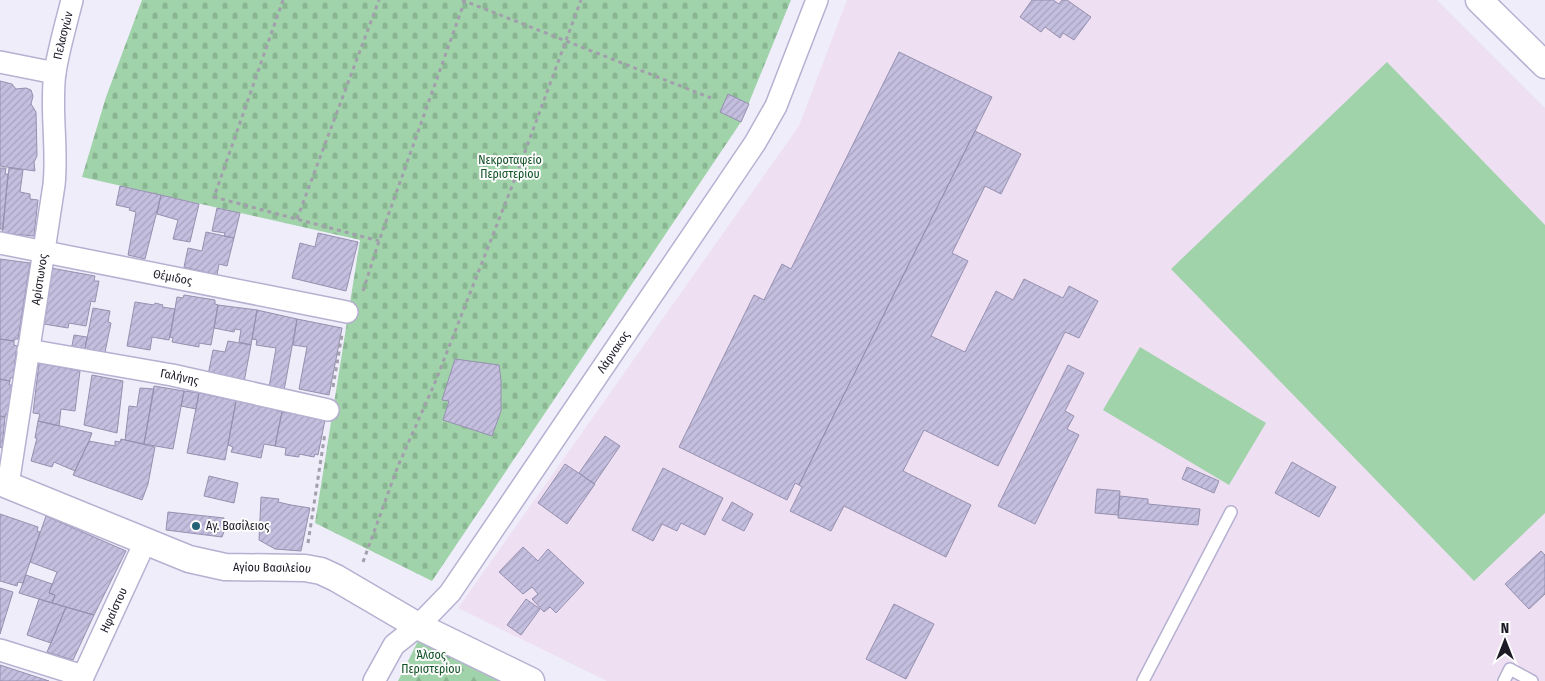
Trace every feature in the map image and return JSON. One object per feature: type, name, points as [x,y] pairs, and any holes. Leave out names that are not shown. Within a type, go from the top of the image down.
[{"type":"street","name":"Πελασγών","points":[[55,73],[72,0]]},
{"type":"street","name":"Λάρνακος","points":[[374,681],[394,645],[418,626],[450,593],[755,143],[776,106],[817,0]]},
{"type":"street","points":[[1479,0],[1545,65]]},
{"type":"street","points":[[0,62],[55,73]]},
{"type":"street","name":"Αρίστωνος","points":[[4,483],[44,252],[56,163],[55,73]]},
{"type":"street","name":"Θέμιδος","points":[[0,243],[347,312]]},
{"type":"street","name":"Γαλήνης","points":[[28,350],[172,375],[328,410]]},
{"type":"street","name":"Αγίου Βασιλείου","points":[[4,483],[189,559],[225,566],[305,568],[321,572],[418,626],[531,681]]},
{"type":"street","name":"Ηφαίστου","points":[[82,678],[146,540]]},
{"type":"street","points":[[0,650],[82,678]]},
{"type":"lane","points":[[1143,681],[1231,512]]},
{"type":"lane","points":[[1504,681],[1510,669],[1532,681]]},
{"type":"path","points":[[283,0],[214,197],[379,241]]},
{"type":"path","points":[[297,219],[379,0]]},
{"type":"path","points":[[363,291],[464,0],[711,98]]},
{"type":"path","points":[[352,588],[398,466],[434,385],[484,258],[581,0]]},
{"type":"path","points":[[305,568],[328,410],[347,312]]},
{"type":"shaded area","points":[[847,0],[1437,0],[1545,108],[1545,681],[607,681],[458,608],[799,126]]},
{"type":"green space","name":"Νεκροταφείο Περιστερίου","points":[[142,0],[791,0],[741,122],[432,581],[315,523],[360,240],[82,177],[106,97]]},
{"type":"green space","points":[[1387,62],[1545,225],[1545,513],[1474,581],[1171,269]]},
{"type":"green space","points":[[1140,347],[1266,423],[1229,485],[1103,410]]},
{"type":"green space","name":"Άλσος Περιστερίου","points":[[421,635],[514,681],[398,681]]},
{"type":"building","points":[[1032,0],[1053,0],[1059,4],[1062,0],[1067,0],[1091,17],[1074,40],[1063,33],[1060,38],[1045,27],[1041,32],[1020,17]]},
{"type":"building","points":[[899,52],[992,97],[799,485],[795,483],[787,500],[679,447],[754,295],[764,300],[782,264],[791,269]]},
{"type":"building","points":[[0,81],[12,84],[16,89],[26,88],[31,90],[33,96],[31,104],[36,112],[37,156],[34,162],[35,171],[0,166]]},
{"type":"building","points":[[728,94],[749,104],[741,122],[720,112]]},
{"type":"building","points":[[975,131],[1021,154],[1001,194],[985,186],[952,253],[968,261],[931,336],[965,352],[996,291],[1013,300],[1024,279],[1063,298],[1069,286],[1098,301],[1079,338],[1065,332],[998,466],[924,430],[903,471],[971,505],[946,557],[844,506],[831,531],[790,511],[802,487],[799,485]]},
{"type":"building","points":[[0,168],[6,168],[5,174],[8,174],[3,229],[0,229]]},
{"type":"building","points":[[9,168],[23,170],[20,192],[30,194],[30,199],[38,200],[34,236],[2,233]]},
{"type":"building","points":[[120,186],[161,195],[145,259],[128,255],[136,212],[129,210],[130,208],[116,205]]},
{"type":"building","points":[[161,195],[199,204],[190,242],[173,239],[178,220],[157,214]]},
{"type":"building","points":[[217,208],[240,213],[234,238],[224,236],[225,233],[212,231]]},
{"type":"building","points":[[206,232],[234,238],[227,266],[219,264],[217,275],[184,267],[188,248],[202,251]]},
{"type":"building","points":[[318,233],[358,242],[346,291],[292,278],[300,243],[315,247]]},
{"type":"building","points":[[0,259],[30,263],[18,339],[14,341],[0,339]]},
{"type":"building","points":[[51,268],[95,276],[94,281],[99,281],[95,302],[91,301],[86,326],[69,323],[68,328],[44,324],[47,307],[44,307]]},
{"type":"building","points":[[184,295],[215,300],[215,304],[218,305],[211,345],[199,343],[199,347],[172,342],[173,338],[170,337],[177,297],[183,298]]},
{"type":"building","points":[[135,302],[154,305],[155,303],[163,305],[162,307],[175,309],[169,340],[152,337],[150,350],[127,346]]},
{"type":"building","points":[[218,305],[257,310],[251,345],[239,342],[241,330],[235,329],[234,332],[214,328]]},
{"type":"building","points":[[93,308],[110,311],[108,322],[111,323],[104,357],[84,354]]},
{"type":"building","points":[[257,310],[297,319],[283,396],[268,393],[276,348],[256,345],[257,340],[252,339]]},
{"type":"building","points":[[297,319],[342,328],[329,395],[299,389],[307,347],[293,345]]},
{"type":"building","points":[[74,335],[87,337],[84,354],[71,351]]},
{"type":"building","points":[[0,339],[14,341],[14,345],[17,346],[13,378],[10,378],[10,381],[0,379]]},
{"type":"building","points":[[228,341],[251,345],[244,382],[208,375],[213,350],[225,352]]},
{"type":"building","points":[[455,359],[499,365],[501,411],[492,436],[443,420],[449,401],[442,400]]},
{"type":"building","points":[[39,363],[80,371],[75,411],[61,409],[59,426],[38,421],[40,414],[33,413]]},
{"type":"building","points":[[1068,365],[1084,373],[1065,411],[1074,416],[1067,429],[1079,435],[1035,524],[998,506]]},
{"type":"building","points":[[92,375],[123,381],[117,433],[84,425]]},
{"type":"building","points":[[0,379],[10,381],[9,385],[12,385],[8,415],[6,414],[5,417],[0,416]]},
{"type":"building","points":[[154,386],[184,391],[173,449],[144,444]]},
{"type":"building","points":[[140,388],[154,389],[144,444],[125,440],[129,406],[137,407]]},
{"type":"building","points":[[184,391],[199,393],[196,409],[181,406]]},
{"type":"building","points":[[199,393],[236,401],[225,460],[187,453]]},
{"type":"building","points":[[236,401],[277,408],[277,411],[282,412],[275,446],[264,444],[261,458],[231,452],[233,447],[228,445]]},
{"type":"building","points":[[287,411],[325,420],[318,455],[315,454],[314,457],[299,454],[299,457],[285,455],[286,448],[275,446],[282,412],[287,413]]},
{"type":"building","points":[[0,416],[5,417],[2,448],[0,447]]},
{"type":"building","points":[[38,421],[92,433],[75,471],[54,462],[52,467],[31,461],[37,438],[35,438]]},
{"type":"building","points":[[605,436],[620,446],[594,484],[579,473]]},
{"type":"building","points":[[121,439],[155,447],[148,484],[142,500],[73,475],[89,441],[115,446],[115,441],[120,442]]},
{"type":"building","points":[[1292,462],[1336,487],[1319,517],[1275,493]]},
{"type":"building","points":[[565,464],[595,484],[567,524],[538,503]]},
{"type":"building","points":[[1187,467],[1219,481],[1214,493],[1182,479]]},
{"type":"building","points":[[663,468],[723,498],[705,535],[681,523],[677,531],[662,524],[653,541],[632,530]]},
{"type":"building","points":[[209,476],[238,483],[234,503],[204,496]]},
{"type":"building","points":[[1097,489],[1120,491],[1118,515],[1095,513]]},
{"type":"building","points":[[1120,496],[1148,499],[1148,504],[1200,509],[1198,525],[1118,518]]},
{"type":"building","points":[[261,497],[279,499],[278,502],[310,508],[301,551],[275,549],[259,540]]},
{"type":"building","points":[[732,502],[753,514],[744,531],[722,520]]},
{"type":"building","name":"Αγ. Βασίλειος","points":[[168,512],[224,518],[225,529],[222,537],[166,530]]},
{"type":"building","points":[[0,514],[38,527],[37,531],[40,532],[23,583],[18,582],[17,586],[0,581]]},
{"type":"building","points":[[46,516],[126,551],[94,615],[52,603],[55,595],[49,593],[57,572],[30,562]]},
{"type":"building","points":[[523,547],[538,561],[548,549],[584,583],[556,613],[550,607],[544,612],[532,599],[538,594],[532,587],[523,594],[499,572]]},
{"type":"building","points":[[1541,551],[1545,555],[1545,594],[1529,609],[1505,584]]},
{"type":"building","points":[[26,575],[52,584],[49,593],[55,595],[52,603],[19,593]]},
{"type":"building","points":[[0,588],[13,592],[0,634]]},
{"type":"building","points":[[39,599],[66,607],[51,643],[27,635]]},
{"type":"building","points":[[526,599],[540,609],[521,635],[507,625]]},
{"type":"building","points":[[894,604],[934,624],[906,679],[866,659]]},
{"type":"building","points":[[66,607],[94,615],[73,660],[47,652]]},
{"type":"building","points":[[0,665],[49,681],[0,681]]},
{"type":"place","name":"Αγ. Βασίλειος","points":[[196,526]]}]
